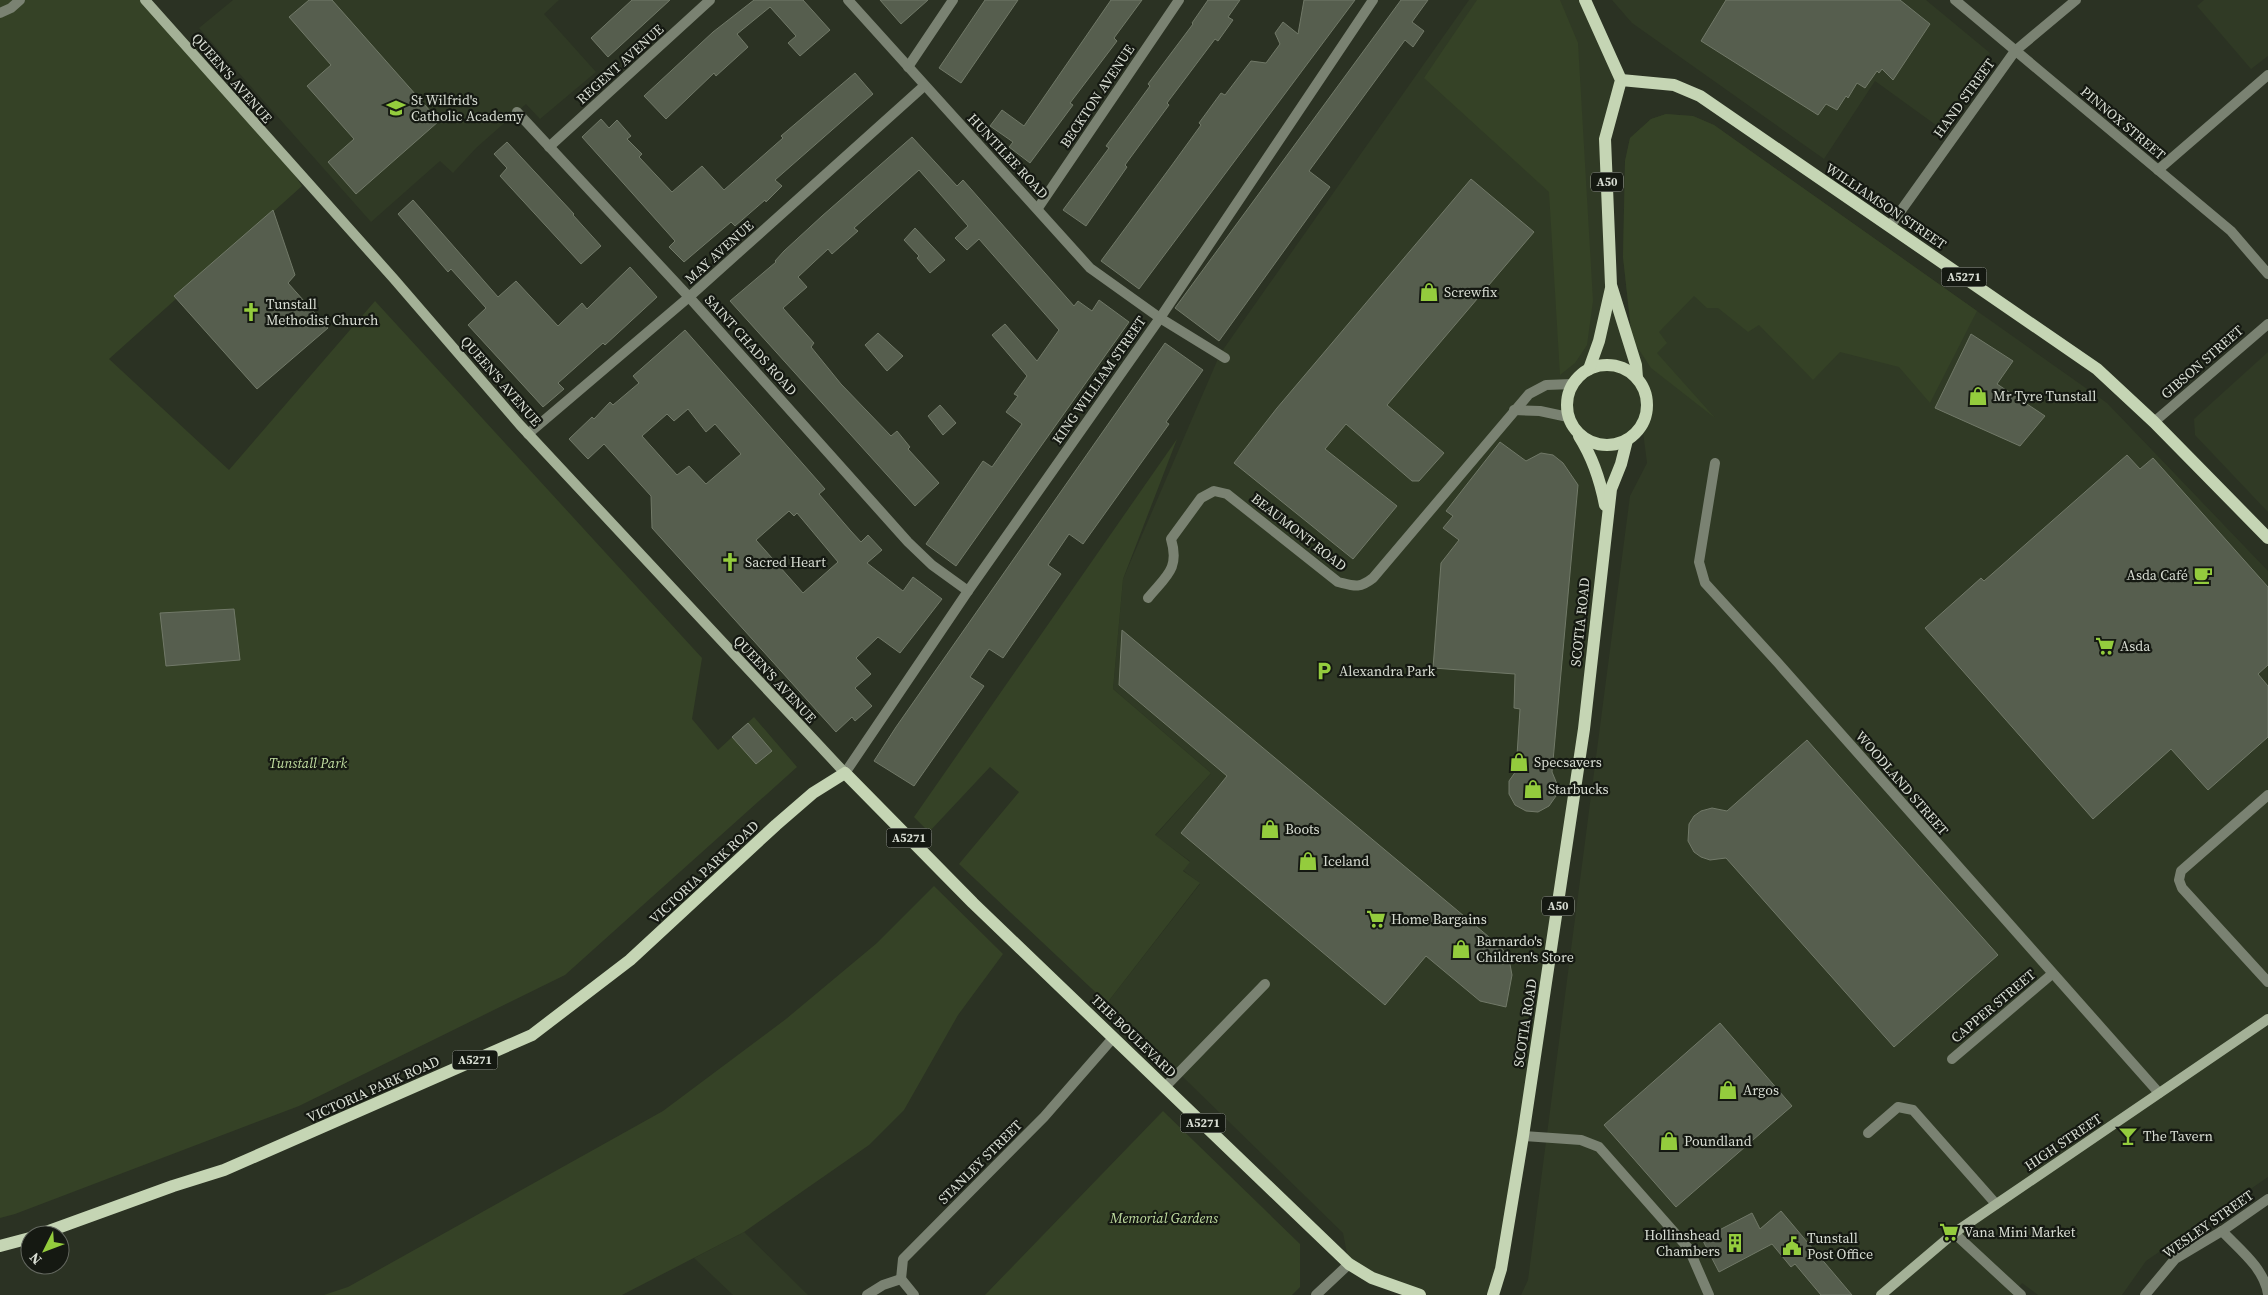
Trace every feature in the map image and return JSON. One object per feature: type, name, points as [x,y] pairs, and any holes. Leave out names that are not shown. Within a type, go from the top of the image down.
[{"type":"main road","points":[[1586,0],[1621,80]]},
{"type":"main road","name":"WILLIAMSON STREET","points":[[1621,80],[1674,85],[1700,96],[2097,369],[2154,422],[2268,538]]},
{"type":"main road","name":"A50","points":[[1621,80],[1605,139],[1612,285],[1636,365],[1637,378]]},
{"type":"main road","name":"A50","points":[[1589,369],[1599,341],[1612,285]]},
{"type":"main road","points":[[1604,364],[1616,365],[1629,371],[1637,378],[1646,397],[1646,413],[1635,433],[1627,440],[1612,445],[1601,445],[1587,440],[1575,430],[1568,417],[1566,403],[1572,384],[1577,376],[1589,369],[1604,364]]},
{"type":"main road","name":"SCOTIA ROAD","points":[[1575,430],[1589,452],[1600,478],[1607,515]]},
{"type":"main road","name":"SCOTIA ROAD","points":[[1493,1295],[1501,1269],[1523,1136],[1584,729],[1610,489],[1621,464],[1627,440]]},
{"type":"main road","name":"THE BOULEVARD","points":[[845,773],[974,903],[1349,1264],[1372,1278],[1420,1295]]},
{"type":"main road","name":"VICTORIA PARK ROAD","points":[[66,1225],[173,1186],[224,1170],[532,1035],[630,960],[776,825],[814,793],[845,773]]},
{"type":"main road","points":[[0,1246],[20,1241]]},
{"type":"street","points":[[0,13],[11,8],[20,0]]},
{"type":"street","name":"QUEEN'S AVENUE","points":[[145,0],[394,279],[528,434],[845,773]]},
{"type":"street","name":"REGENT AVENUE","points":[[549,147],[710,0]]},
{"type":"street","name":"HUNTILEE ROAD","points":[[848,0],[924,86],[1038,208],[1090,268],[1160,318],[1225,358]]},
{"type":"street","points":[[908,67],[953,0]]},
{"type":"street","name":"BECKTON AVENUE","points":[[1038,208],[1179,0]]},
{"type":"street","name":"KING WILLIAM STREET","points":[[845,773],[968,591],[1160,318],[1373,0]]},
{"type":"street","name":"PINNOX STREET","points":[[1955,0],[2231,231],[2268,274]]},
{"type":"street","name":"HAND STREET","points":[[1890,226],[2015,51],[2076,0]]},
{"type":"street","points":[[2158,170],[2268,75]]},
{"type":"street","name":"MAY AVENUE","points":[[528,434],[689,297],[924,86]]},
{"type":"street","name":"SAINT CHADS ROAD","points":[[517,112],[689,297],[908,542],[932,565],[968,591]]},
{"type":"street","name":"GIBSON STREET","points":[[2154,422],[2268,324]]},
{"type":"street","name":"BEAUMONT ROAD","points":[[1148,598],[1174,565],[1175,553],[1171,539],[1201,498],[1214,491],[1227,494],[1338,582],[1352,586],[1363,586],[1373,578],[1529,394],[1546,385],[1572,384]]},
{"type":"street","points":[[1514,410],[1540,411],[1568,417]]},
{"type":"street","name":"WOODLAND STREET","points":[[1715,462],[1699,562],[1700,574],[1705,583],[2159,1093]]},
{"type":"street","points":[[2268,796],[2182,871],[2179,880],[2182,888],[2268,982]]},
{"type":"street","name":"CAPPER STREET","points":[[1952,1058],[2052,974]]},
{"type":"street","points":[[1165,1087],[1265,984]]},
{"type":"street","name":"HIGH STREET","points":[[1881,1295],[1954,1233],[2268,1019]]},
{"type":"street","name":"STANLEY STREET","points":[[901,1279],[904,1259],[1044,1117],[1113,1038]]},
{"type":"street","points":[[1868,1133],[1898,1108],[1913,1110],[1996,1204]]},
{"type":"street","points":[[1523,1136],[1581,1140],[1599,1147],[1689,1249],[1709,1295]]},
{"type":"street","name":"WESLEY STREET","points":[[2145,1295],[2175,1259],[2222,1231],[2268,1199]]},
{"type":"street","points":[[2222,1231],[2257,1268],[2266,1285],[2268,1294]]},
{"type":"street","points":[[1954,1233],[2020,1295]]},
{"type":"street","points":[[1316,1295],[1349,1264]]},
{"type":"street","points":[[867,1295],[882,1285],[901,1279],[914,1295]]},
{"type":"shaded area","name":"St Wilfrid's Catholic Academy","points":[[233,0],[559,0],[544,14],[596,72],[540,119],[526,104],[476,148],[453,173],[440,161],[371,222],[199,28]]},
{"type":"shaded area","points":[[1469,0],[1585,0],[1621,80],[1605,139],[1611,285],[1634,358],[1623,257],[1625,161],[1630,138],[1651,119],[1666,114],[1693,116],[1714,125],[2107,403],[2268,571],[2268,1177],[2146,1261],[2122,1295],[2038,1295],[2022,1283],[2013,1295],[1521,1295],[1528,1280],[1630,496],[1647,463],[1642,424],[1627,440],[1611,489],[1565,857],[1493,1295],[1420,1295],[1349,1264],[1343,1233],[1107,1003],[1200,884],[1183,870],[1190,861],[1155,836],[1211,773],[1113,689],[1123,579],[1220,354]]},
{"type":"shaded area","points":[[1612,0],[1926,0],[1990,53],[1940,128],[1875,81],[1824,159],[1632,23]]},
{"type":"shaded area","points":[[2204,0],[2268,0],[2268,56],[2251,69],[2197,6]]},
{"type":"shaded area","points":[[2268,352],[2268,512],[2195,435],[2194,419]]},
{"type":"shaded area","points":[[744,1232],[808,1295],[733,1295],[694,1258]]},
{"type":"green space","name":"Tunstall Park","points":[[0,0],[145,0],[281,154],[302,186],[109,359],[229,470],[375,301],[702,658],[692,719],[718,750],[754,717],[797,767],[565,975],[299,1106],[15,1214],[0,1218]]},
{"type":"green space","points":[[1477,0],[1560,0],[1578,43],[1593,301],[1587,345],[1575,363],[1560,375],[1549,192],[1424,78]]},
{"type":"green space","points":[[1666,114],[1693,116],[1714,125],[1977,311],[1930,403],[1899,367],[1840,352],[1813,380],[1759,325],[1748,332],[1718,308],[1707,308],[1694,296],[1659,332],[1667,343],[1657,353],[1715,418],[1651,368],[1632,339],[1623,257],[1625,161],[1630,138],[1651,119]]},
{"type":"green space","points":[[1177,439],[1123,579],[1113,689],[1211,773],[1155,835],[1190,862],[1183,871],[1200,883],[1107,1003],[959,864],[1019,792],[990,767],[929,832],[914,817]]},
{"type":"green space","points":[[934,886],[1003,954],[958,1015],[904,1110],[869,1145],[744,1232],[622,1295],[324,1295],[348,1287],[663,1111],[786,1019],[877,943]]},
{"type":"green space","name":"Memorial Gardens","points":[[1163,1111],[1300,1244],[1300,1287],[1292,1295],[985,1295]]},
{"type":"building","points":[[309,0],[332,0],[439,121],[356,194],[328,162],[354,139],[307,86],[331,65],[289,17]]},
{"type":"building","points":[[632,0],[670,0],[608,57],[591,38]]},
{"type":"building","points":[[754,0],[803,0],[830,30],[800,56],[788,43],[796,36],[770,7],[737,34],[748,47],[716,76],[714,73],[666,119],[644,96],[713,32]]},
{"type":"building","points":[[880,0],[928,0],[901,24]]},
{"type":"building","points":[[985,0],[1018,0],[961,83],[939,68]]},
{"type":"building","points":[[1111,0],[1142,0],[1114,38],[1117,41],[1070,103],[1073,105],[1030,163],[1009,147],[1013,142],[990,126],[1002,110],[1024,126]]},
{"type":"building","points":[[1208,0],[1240,0],[1228,17],[1233,20],[1218,41],[1215,39],[1167,103],[1169,105],[1125,165],[1127,167],[1086,226],[1063,210],[1109,148],[1106,146],[1150,86],[1148,84],[1193,24]]},
{"type":"building","points":[[1304,0],[1355,0],[1139,289],[1101,261],[1201,125],[1199,123],[1221,93],[1225,95],[1251,61],[1266,63],[1280,44],[1275,33],[1283,22],[1298,34]]},
{"type":"building","points":[[1401,0],[1428,0],[1412,22],[1424,31],[1413,47],[1405,40],[1309,171],[1330,187],[1219,341],[1175,308]]},
{"type":"building","points":[[1726,0],[1900,0],[1930,24],[1893,80],[1882,69],[1879,73],[1877,71],[1865,88],[1857,83],[1848,98],[1846,96],[1837,110],[1826,104],[1818,115],[1701,41]]},
{"type":"building","points":[[855,73],[873,94],[775,180],[782,186],[766,202],[765,200],[735,226],[731,222],[684,262],[669,247],[675,241],[582,137],[601,119],[609,128],[617,120],[631,136],[627,139],[642,154],[639,157],[672,192],[702,166],[724,190],[783,138],[781,136]]},
{"type":"building","points":[[912,137],[957,186],[963,180],[1074,306],[1078,301],[1092,311],[1099,300],[1129,322],[956,566],[926,544],[983,461],[992,467],[1022,424],[1006,412],[1018,396],[1014,394],[1027,376],[992,335],[1005,324],[1037,361],[1059,330],[979,239],[967,250],[955,238],[968,226],[919,170],[854,228],[858,231],[832,254],[828,249],[798,277],[807,287],[783,308],[814,343],[811,347],[841,384],[891,436],[897,431],[910,447],[908,449],[939,483],[915,506],[730,301],[776,262],[784,251],[822,216]]},
{"type":"building","points":[[507,142],[601,246],[581,264],[500,176],[507,168],[494,154]]},
{"type":"building","points":[[1471,179],[1534,232],[1387,405],[1444,453],[1419,481],[1412,481],[1346,424],[1325,449],[1397,506],[1353,559],[1234,463],[1277,408]]},
{"type":"building","points":[[413,200],[498,297],[516,281],[558,326],[582,303],[587,309],[630,267],[657,297],[605,345],[603,343],[558,383],[564,389],[543,407],[468,325],[486,308],[451,269],[448,272],[398,214]]},
{"type":"building","name":"Tunstall Methodist Church","points":[[273,210],[295,275],[288,283],[328,328],[257,389],[174,296]]},
{"type":"building","points":[[915,228],[945,260],[930,273],[917,258],[919,256],[904,240]]},
{"type":"building","points":[[685,330],[825,489],[819,494],[850,530],[861,542],[868,535],[882,550],[867,563],[903,591],[913,577],[942,599],[900,653],[878,637],[856,658],[871,674],[855,688],[872,706],[855,721],[852,717],[836,732],[652,528],[651,496],[604,444],[588,459],[569,439],[592,417],[594,419],[610,402],[613,405],[639,383],[633,376]],"holes":[[[688,409],[706,432],[715,424],[741,454],[706,484],[689,466],[677,475],[642,436],[667,414],[674,421]],[[789,511],[794,516],[797,513],[838,562],[803,593],[756,540]]]},
{"type":"building","points":[[878,333],[903,356],[887,371],[865,345]]},
{"type":"building","name":"Mr Tyre Tunstall","points":[[1971,334],[2013,361],[1997,384],[2045,416],[2020,446],[1935,408]]},
{"type":"building","points":[[1165,343],[1203,370],[1166,422],[1169,424],[1083,544],[1069,534],[1048,565],[1061,574],[1003,658],[989,649],[970,677],[984,686],[914,786],[874,761],[896,727]]},
{"type":"building","points":[[940,405],[956,423],[943,435],[928,416]]},
{"type":"building","points":[[1500,442],[1526,461],[1541,453],[1553,455],[1563,463],[1578,485],[1552,772],[1557,784],[1556,796],[1549,806],[1538,812],[1526,811],[1515,805],[1509,794],[1509,781],[1516,771],[1520,709],[1514,708],[1515,674],[1433,668],[1441,563],[1459,540],[1443,528],[1453,516],[1446,511]]},
{"type":"building","name":"Asda","points":[[2127,455],[2140,469],[2153,458],[2268,587],[2268,665],[2258,674],[2268,686],[2268,737],[2208,790],[2171,749],[2093,819],[1925,628],[1981,578],[1984,581]]},
{"type":"building","points":[[234,609],[240,660],[166,666],[160,613]]},
{"type":"building","points":[[1122,630],[1501,947],[1509,959],[1512,975],[1506,1007],[1480,1001],[1426,956],[1385,1005],[1181,833],[1227,776],[1119,685]]},
{"type":"building","points":[[748,723],[772,751],[756,764],[732,737]]},
{"type":"building","points":[[1807,740],[1998,955],[1894,1047],[1726,858],[1710,860],[1701,857],[1694,852],[1688,841],[1689,824],[1694,816],[1701,811],[1712,808],[1727,811]]},
{"type":"building","points":[[1720,1023],[1792,1106],[1676,1207],[1604,1125]]},
{"type":"building","points":[[1781,1211],[1852,1295],[1821,1295],[1795,1264],[1791,1267],[1772,1244],[1719,1272],[1702,1239],[1752,1213],[1760,1229]]},
{"type":"place","name":"St Wilfrid's Catholic Academy","points":[[396,108]]},
{"type":"place","name":"Screwfix","points":[[1429,292]]},
{"type":"place","name":"Tunstall Methodist Church","points":[[251,312]]},
{"type":"place","name":"Mr Tyre Tunstall","points":[[1978,396]]},
{"type":"place","name":"Sacred Heart","points":[[730,562]]},
{"type":"place","name":"Asda Café","points":[[2203,575]]},
{"type":"place","name":"Asda","points":[[2105,646]]},
{"type":"place","name":"Alexandra Park","points":[[1324,671]]},
{"type":"place","name":"Specsavers","points":[[1519,762]]},
{"type":"place","name":"Starbucks","points":[[1533,789]]},
{"type":"place","name":"Boots","points":[[1270,829]]},
{"type":"place","name":"Iceland","points":[[1308,861]]},
{"type":"place","name":"Home Bargains","points":[[1376,919]]},
{"type":"place","name":"Barnardo's Children's Store","points":[[1461,949]]},
{"type":"place","name":"Argos","points":[[1728,1090]]},
{"type":"place","name":"The Tavern","points":[[2128,1136]]},
{"type":"place","name":"Poundland","points":[[1669,1141]]},
{"type":"place","name":"Vana Mini Market","points":[[1949,1232]]},
{"type":"place","name":"Hollinshead Chambers","points":[[1735,1243]]},
{"type":"place","name":"Tunstall Post Office","points":[[1792,1246]]}]
